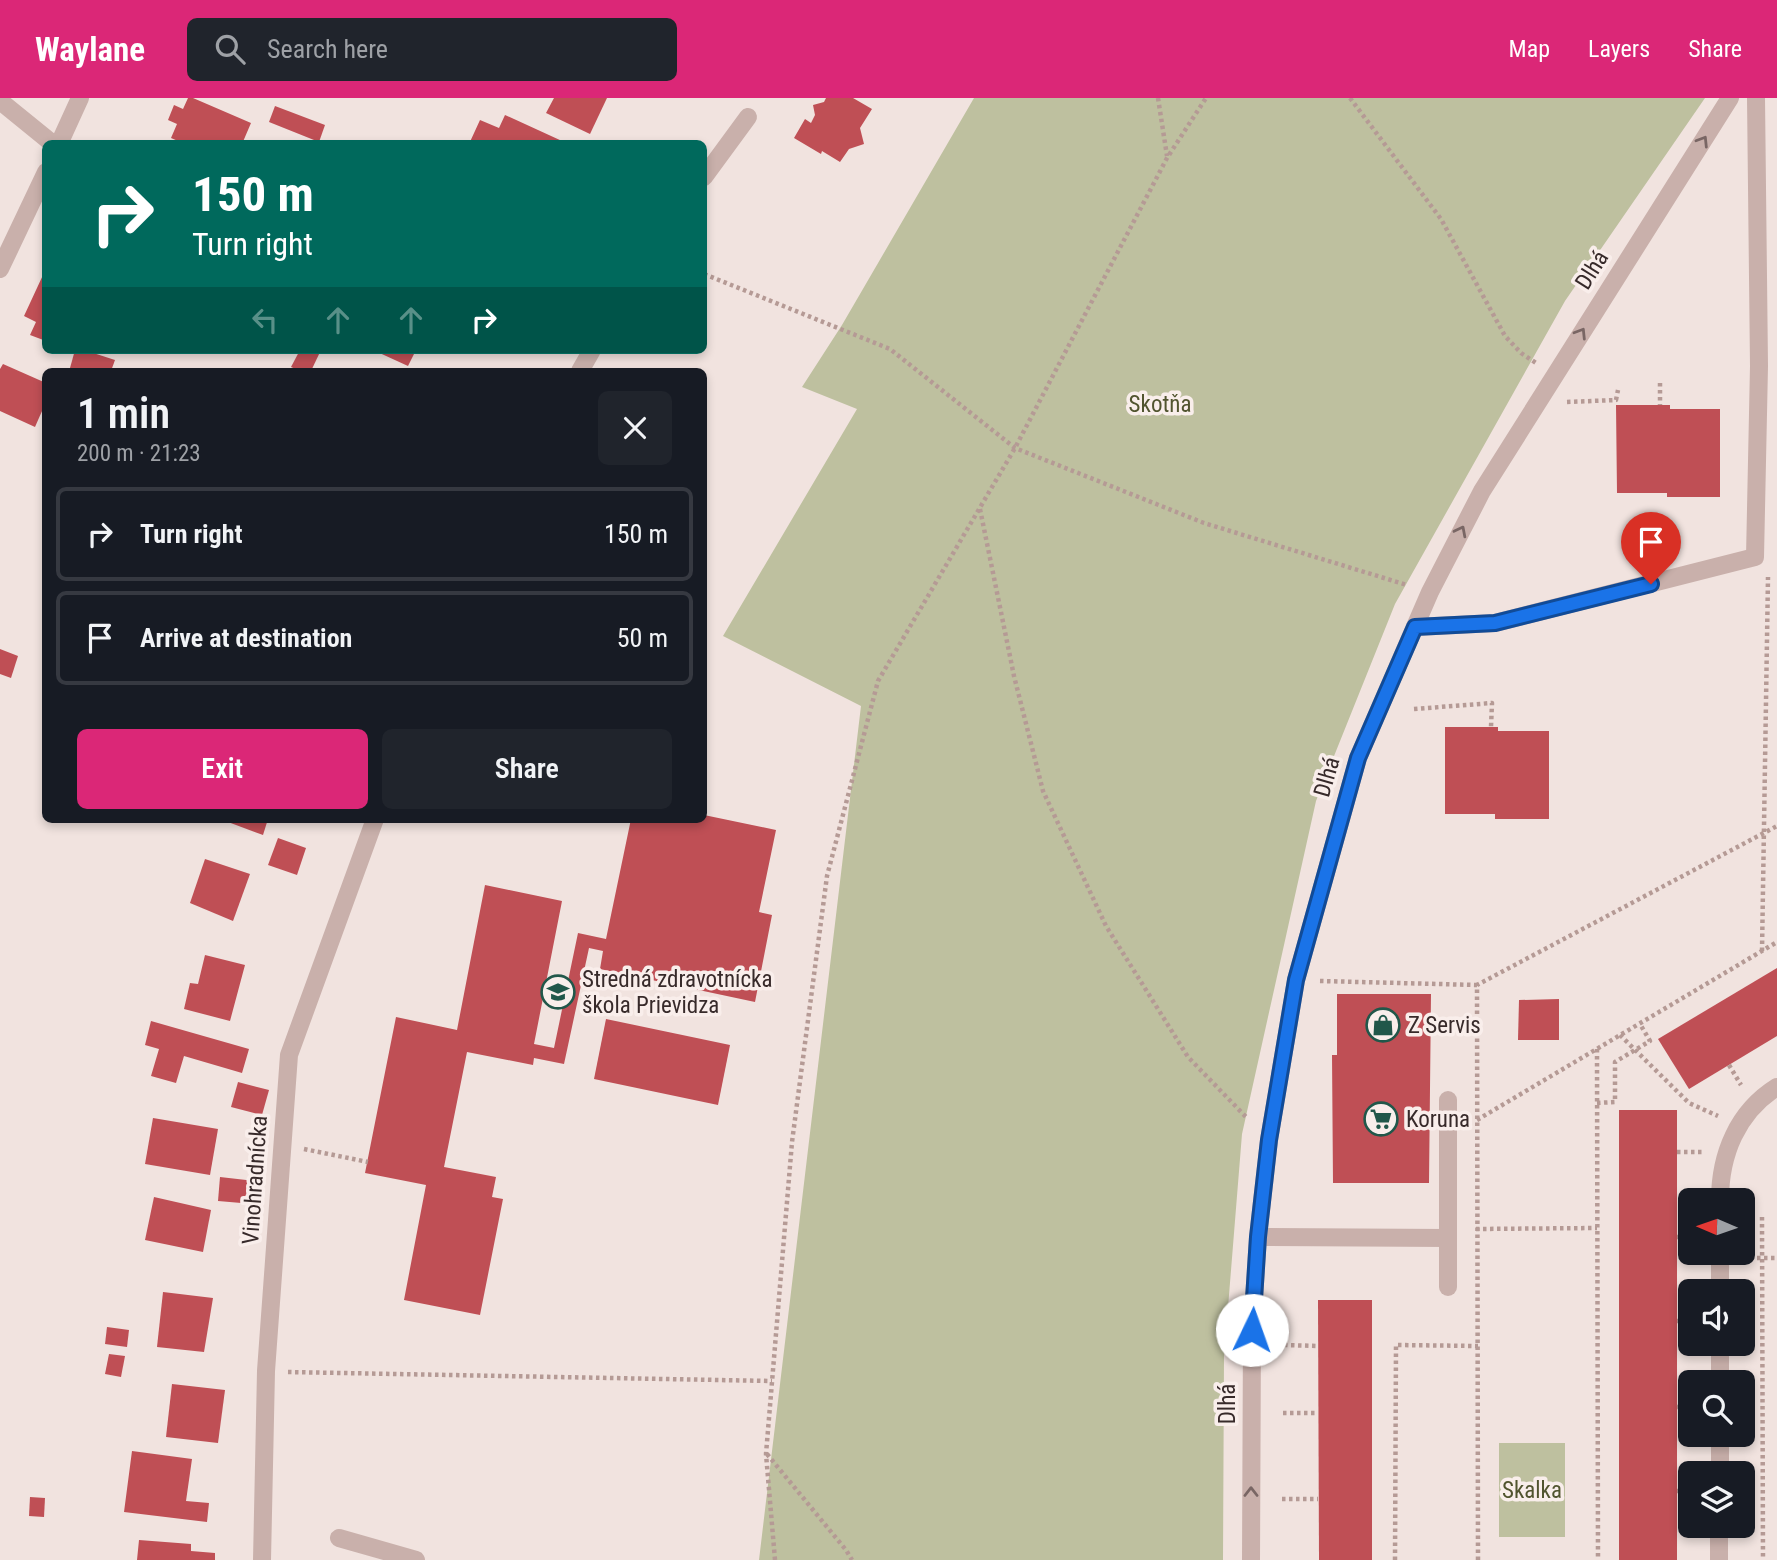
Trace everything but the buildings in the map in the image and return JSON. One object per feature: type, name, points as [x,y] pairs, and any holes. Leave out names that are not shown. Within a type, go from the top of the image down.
[{"type":"street","points":[[58,140],[80,98]]},
{"type":"street","name":"Dlhá","points":[[1251,1560],[1252,1330],[1258,1237],[1269,1140],[1296,980],[1358,758],[1430,592],[1482,491],[1730,98]]},
{"type":"street","points":[[1415,627],[1495,623],[1755,557],[1759,366],[1756,98]]},
{"type":"street","points":[[0,101],[51,140]]},
{"type":"street","points":[[707,173],[748,117]]},
{"type":"street","points":[[0,270],[42,181]]},
{"type":"street","name":"Vinohradnícka","points":[[262,1560],[266,1371],[289,1055],[374,823]]},
{"type":"street","points":[[1720,1188],[1725,1154],[1737,1126],[1754,1106],[1777,1087]]},
{"type":"street","points":[[1448,1100],[1448,1287]]},
{"type":"street","points":[[1258,1237],[1448,1233]]},
{"type":"street","points":[[339,1538],[416,1560]]},
{"type":"street","points":[[1719,1538],[1719,1560]]},
{"type":"path","points":[[1158,98],[1167,158]]},
{"type":"path","points":[[775,1560],[766,1454],[792,1142],[827,876],[878,681],[1016,448],[1167,158],[1206,98]]},
{"type":"path","points":[[1350,98],[1441,219],[1505,336],[1521,353],[1531,359]]},
{"type":"path","points":[[707,275],[890,349],[1016,448],[1203,523],[1430,592]]},
{"type":"path","points":[[1660,383],[1660,405]]},
{"type":"path","points":[[1538,403],[1616,400],[1618,390]]},
{"type":"path","points":[[980,508],[1014,676],[1043,791],[1106,926],[1188,1057],[1269,1140]]},
{"type":"path","points":[[1762,951],[1768,575]]},
{"type":"path","points":[[1414,709],[1492,703],[1491,727]]},
{"type":"path","points":[[1296,980],[1477,985],[1777,826]]},
{"type":"path","points":[[1477,1120],[1777,942]]},
{"type":"path","points":[[1477,985],[1478,1560]]},
{"type":"path","points":[[1597,1102],[1615,1102],[1615,1062],[1650,1041],[1640,1024]]},
{"type":"path","points":[[1620,1035],[1689,1103],[1737,1126]]},
{"type":"path","points":[[1597,1049],[1598,1560]]},
{"type":"path","points":[[314,1151],[368,1162]]},
{"type":"path","points":[[1762,1217],[1763,1560]]},
{"type":"path","points":[[1448,1233],[1478,1229],[1598,1228]]},
{"type":"path","points":[[1755,1258],[1777,1258]]},
{"type":"path","points":[[1284,1345],[1318,1346]]},
{"type":"path","points":[[1395,1560],[1396,1345],[1478,1346]]},
{"type":"path","points":[[266,1371],[772,1381]]},
{"type":"path","points":[[1283,1413],[1318,1413]]},
{"type":"path","points":[[766,1454],[852,1560]]},
{"type":"path","points":[[1282,1499],[1318,1499]]},
{"type":"green space","name":"Skotňa","points":[[974,98],[1705,98],[1565,301],[1395,604],[1316,801],[1242,1134],[1224,1357],[1223,1560],[759,1560],[861,706],[723,636],[857,409],[802,387],[842,325]]},
{"type":"green space","name":"Skalka","points":[[1499,1443],[1565,1443],[1565,1537],[1499,1537]]},
{"type":"place","name":"Stredná zdravotnícka škola Prievidza","points":[[558,992]]},
{"type":"place","name":"Z Servis","points":[[1383,1025]]},
{"type":"place","name":"Koruna","points":[[1381,1119]]},
{"type":"route","points":[[1252,1330],[1258,1237],[1269,1140],[1296,980],[1358,758],[1415,627],[1495,623],[1651,584]]}]
